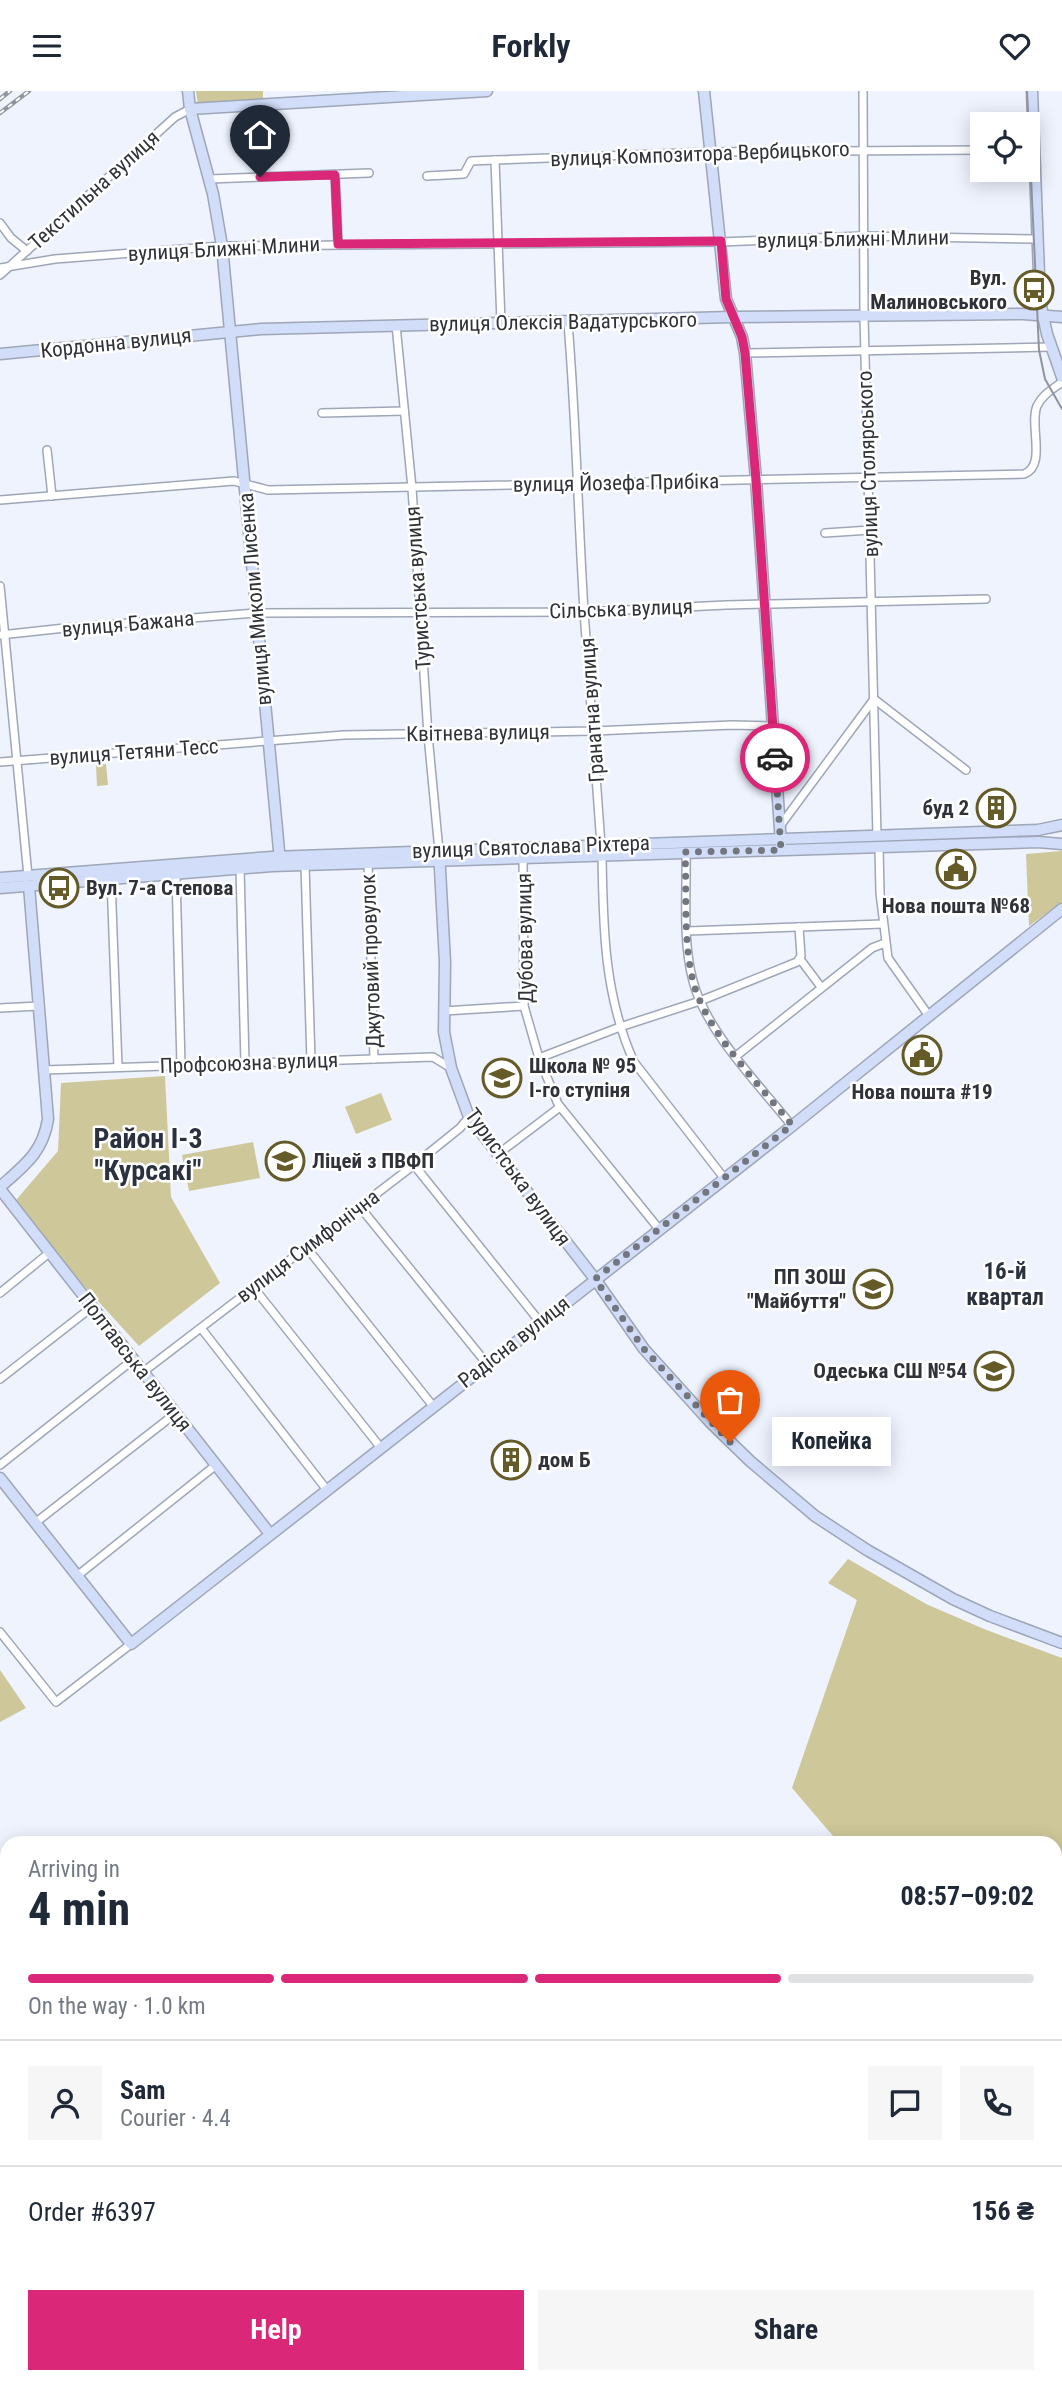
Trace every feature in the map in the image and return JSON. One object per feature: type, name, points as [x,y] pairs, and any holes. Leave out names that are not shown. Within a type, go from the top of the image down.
[{"type":"street","name":"вулиця Миколи Лисенка","points":[[188,91],[222,246],[280,861]]},
{"type":"street","points":[[190,109],[487,91]]},
{"type":"street","points":[[704,91],[726,299],[742,337],[745,353],[781,844]]},
{"type":"street","name":"вулиця Столярського","points":[[863,91],[864,316],[878,842],[883,924],[888,958],[929,1016]]},
{"type":"street","points":[[1031,112],[1032,91]]},
{"type":"street","name":"Текстильна вулиця","points":[[0,275],[175,117],[190,109]]},
{"type":"street","name":"вулиця Композитора Вербицького","points":[[427,176],[464,174],[471,161],[711,152],[970,150]]},
{"type":"street","points":[[495,160],[501,323]]},
{"type":"street","points":[[209,179],[369,173]]},
{"type":"street","points":[[335,175],[338,244]]},
{"type":"street","points":[[1032,182],[1042,317],[1062,380]]},
{"type":"street","points":[[0,223],[11,238],[27,251]]},
{"type":"street","name":"вулиця Ближні Млини","points":[[0,268],[55,259],[222,246],[721,241],[863,236],[1036,239]]},
{"type":"street","name":"вулиця Олексія Вадатурського","points":[[232,331],[732,317],[1023,314],[1062,317]]},
{"type":"street","name":"Гранатна вулиця","points":[[568,323],[601,850],[604,945],[620,1027],[634,1062],[724,1178]]},
{"type":"street","name":"Туристська вулиця","points":[[396,325],[412,488],[439,855],[444,1032],[451,1068],[469,1117],[595,1279],[644,1349],[669,1379],[759,1470],[814,1516],[867,1550],[953,1599],[1062,1643]]},
{"type":"street","name":"Кордонна вулиця","points":[[0,354],[232,331]]},
{"type":"street","points":[[745,353],[1051,347]]},
{"type":"street","name":"вулиця Йозефа Прибіка","points":[[0,500],[234,481],[268,489],[412,488],[1024,474],[1031,471],[1036,464],[1035,414],[1038,404],[1042,397],[1062,380]]},
{"type":"street","points":[[322,413],[404,411]]},
{"type":"street","points":[[47,450],[52,496]]},
{"type":"street","points":[[825,533],[870,530]]},
{"type":"street","points":[[0,586],[2,635],[29,881],[48,1119],[46,1139],[27,1163],[0,1188]]},
{"type":"street","name":"Сільська вулиця","points":[[256,614],[584,612],[764,604],[986,599]]},
{"type":"street","name":"вулиця Бажана","points":[[2,635],[256,614]]},
{"type":"street","points":[[780,827],[874,699],[966,770]]},
{"type":"street","name":"Квітнева вулиця","points":[[269,742],[344,735],[772,726]]},
{"type":"street","name":"вулиця Тетяни Тесс","points":[[0,762],[269,742]]},
{"type":"street","name":"вулиця Святослава Ріхтера","points":[[878,842],[1038,830],[1062,825]]},
{"type":"street","name":"вулиця Святослава Ріхтера","points":[[0,888],[29,881],[280,861],[781,844],[1062,844]]},
{"type":"street","name":"вулиця Святослава Ріхтера","points":[[0,878],[29,881],[111,879],[240,869],[280,861],[305,865],[368,863],[439,855],[523,857],[601,850],[685,852],[781,844]]},
{"type":"street","points":[[685,852],[687,931],[692,979],[699,1001],[708,1019],[792,1125]]},
{"type":"street","name":"Дубова вулиця","points":[[523,857],[524,1006],[539,1058],[560,1107],[659,1229]]},
{"type":"street","name":"Джутовий провулок","points":[[368,863],[374,1059]]},
{"type":"street","points":[[305,865],[311,1061]]},
{"type":"street","points":[[240,869],[245,1063]]},
{"type":"street","points":[[176,874],[181,1065]]},
{"type":"street","points":[[111,879],[118,1067]]},
{"type":"street","name":"Радісна вулиця","points":[[131,1644],[792,1125],[1062,909]]},
{"type":"street","points":[[687,931],[883,924]]},
{"type":"street","points":[[800,927],[800,959],[821,987]]},
{"type":"street","points":[[736,1056],[872,948],[885,943]]},
{"type":"street","points":[[539,1058],[699,1001],[800,959]]},
{"type":"street","points":[[0,1008],[39,1006]]},
{"type":"street","points":[[444,1011],[524,1006]]},
{"type":"street","name":"Профсоюзна вулиця","points":[[44,1070],[433,1057],[451,1068]]},
{"type":"street","points":[[498,1154],[560,1107]]},
{"type":"street","name":"вулиця Симфонічна","points":[[144,1372],[414,1165],[460,1128],[469,1117]]},
{"type":"street","points":[[414,1165],[540,1322]]},
{"type":"street","name":"Полтавська вулиця","points":[[0,1188],[270,1534]]},
{"type":"street","points":[[360,1207],[487,1364]]},
{"type":"street","points":[[307,1248],[433,1406]]},
{"type":"street","points":[[0,1293],[49,1253]]},
{"type":"street","points":[[254,1288],[380,1448]]},
{"type":"street","points":[[0,1379],[92,1307]]},
{"type":"street","points":[[201,1328],[327,1490]]},
{"type":"street","points":[[0,1465],[134,1359]]},
{"type":"street","points":[[35,1523],[176,1413]]},
{"type":"street","points":[[77,1576],[216,1465]]},
{"type":"street","points":[[0,1478],[131,1644],[57,1702],[0,1632]]},
{"type":"shaded area","points":[[196,91],[263,91],[263,100],[198,105]]},
{"type":"shaded area","points":[[106,764],[108,785],[97,786],[96,765]]},
{"type":"shaded area","points":[[1062,851],[1062,902],[1029,926],[1026,854]]},
{"type":"shaded area","points":[[165,1076],[171,1197],[220,1283],[139,1346],[11,1206],[58,1151],[61,1083]]},
{"type":"shaded area","points":[[381,1093],[392,1120],[356,1134],[345,1107]]},
{"type":"shaded area","points":[[253,1142],[260,1178],[189,1191],[182,1155]]},
{"type":"shaded area","points":[[848,1559],[926,1604],[1062,1658],[1062,1836],[833,1836],[792,1788],[857,1600],[828,1583]]},
{"type":"shaded area","points":[[0,1670],[26,1708],[0,1722]]},
{"type":"tram line","points":[[1027,91],[1039,350],[1045,379],[1062,409]]},
{"type":"railway","points":[[0,99],[10,91]]},
{"type":"railway","points":[[0,113],[29,91]]},
{"type":"way so far","points":[[730,1442],[644,1349],[595,1279],[792,1125],[708,1019],[692,979],[687,931],[685,852],[781,850],[775,758]]},
{"type":"place","name":"Вул. Малиновського","points":[[1034,290]]},
{"type":"place","name":"буд 2","points":[[996,808]]},
{"type":"place","name":"Нова пошта №68","points":[[956,869]]},
{"type":"place","name":"Вул. 7-а Степова","points":[[59,888]]},
{"type":"place","name":"Нова пошта #19","points":[[922,1055]]},
{"type":"place","name":"Школа № 95 І-го ступіня","points":[[502,1078]]},
{"type":"place","name":"Ліцей з ПВФП","points":[[285,1161]]},
{"type":"place","name":"ПП ЗОШ \"Майбуття\"","points":[[873,1289]]},
{"type":"place","name":"Одеська СШ №54","points":[[994,1371]]},
{"type":"place","name":"Копейка","points":[[730,1442]]},
{"type":"place","name":"дом Б","points":[[511,1460]]},
{"type":"district","name":"Район І-3 \"Курсакі\"","points":[[148,1154]]},
{"type":"district","name":"16-й квартал","points":[[1005,1284]]},
{"type":"route","points":[[260,177],[335,175],[338,244],[721,241],[726,299],[742,337],[745,353],[775,758]]}]
